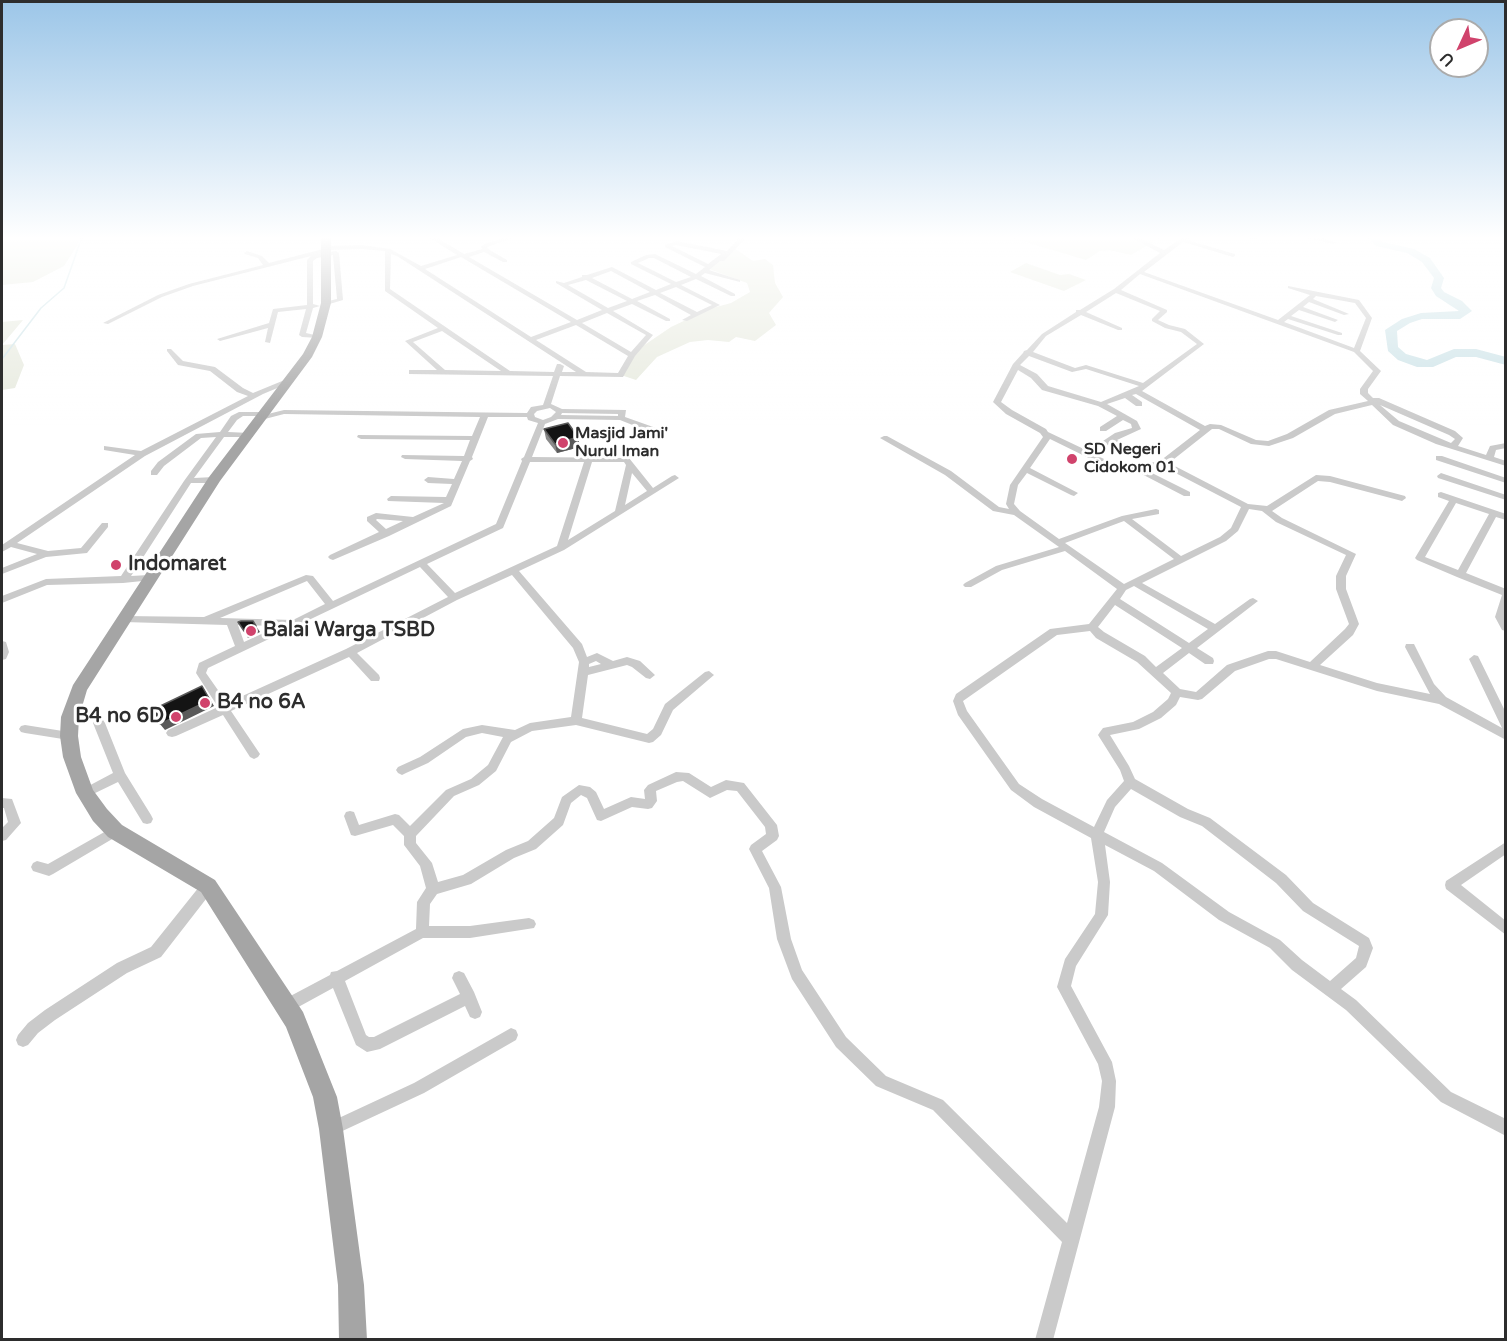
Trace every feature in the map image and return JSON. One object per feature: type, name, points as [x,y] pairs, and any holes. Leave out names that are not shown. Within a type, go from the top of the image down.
[{"type":"main road","points":[[320,300],[316,337],[290,381],[282,406],[263,416],[214,480],[124,618],[79,689],[70,717],[69,736],[72,757],[85,793],[115,831],[207,886],[295,1020],[325,1097],[331,1129],[351,1285],[353,1340]]},
{"type":"street","points":[[106,323],[155,300]]},
{"type":"street","points":[[400,300],[509,373]]},
{"type":"street","points":[[470,300],[585,374]]},
{"type":"street","points":[[538,300],[632,355]]},
{"type":"street","points":[[412,372],[558,372],[618,375],[650,335],[589,300]]},
{"type":"street","points":[[532,339],[636,300]]},
{"type":"street","points":[[670,300],[697,315]]},
{"type":"street","points":[[685,320],[717,305],[706,300]]},
{"type":"street","points":[[1099,300],[1044,335],[1026,352],[1016,366],[998,404],[1046,434],[1113,466],[1136,468],[1163,463],[1204,430],[1217,426],[1254,442],[1269,444],[1290,436],[1332,412],[1371,400],[1446,429],[1459,438],[1453,447]]},
{"type":"street","points":[[1101,404],[1137,391],[1200,344],[1183,330],[1167,327],[1154,320],[1166,311],[1139,300]]},
{"type":"street","points":[[1215,300],[1356,351],[1377,371],[1363,392],[1396,423],[1453,447],[1506,465]]},
{"type":"street","points":[[1279,323],[1308,300]]},
{"type":"street","points":[[1316,300],[1346,314]]},
{"type":"street","points":[[1331,308],[1343,300]]},
{"type":"street","points":[[1346,300],[1361,303],[1363,311],[1368,315],[1356,351]]},
{"type":"street","points":[[632,301],[668,320]]},
{"type":"street","points":[[268,342],[274,310],[320,305]]},
{"type":"street","points":[[1298,308],[1335,320]]},
{"type":"street","points":[[1078,311],[1120,329]]},
{"type":"street","points":[[1287,316],[1340,334]]},
{"type":"street","points":[[418,337],[425,317]]},
{"type":"street","points":[[220,339],[270,326]]},
{"type":"street","points":[[441,329],[409,340],[408,343],[443,372]]},
{"type":"street","points":[[169,350],[182,363],[212,369],[240,390],[253,395]]},
{"type":"street","points":[[1026,352],[1075,370],[1087,367],[1145,386]]},
{"type":"street","points":[[282,406],[485,414],[530,413],[547,405],[562,359]]},
{"type":"street","points":[[1016,366],[1034,376],[1045,388],[1101,404],[1134,423],[1137,429],[1111,440],[1088,455]]},
{"type":"street","points":[[6,547],[142,454],[253,395],[290,381]]},
{"type":"street","points":[[1137,391],[1204,430]]},
{"type":"street","points":[[1128,396],[1139,404]]},
{"type":"street","points":[[547,405],[559,414]]},
{"type":"street","points":[[282,406],[530,413]]},
{"type":"street","points":[[530,413],[533,420],[542,422],[559,414],[620,411],[623,412],[621,418],[653,430]]},
{"type":"street","points":[[333,556],[344,548],[386,534],[443,508],[450,500],[469,459],[485,414]]},
{"type":"street","points":[[123,580],[221,435],[239,415],[263,416]]},
{"type":"street","points":[[1103,429],[1123,416]]},
{"type":"street","points":[[254,754],[201,673],[202,668],[500,526],[525,459],[542,422]]},
{"type":"street","points":[[154,473],[161,464],[190,441],[205,434],[250,435]]},
{"type":"street","points":[[1046,434],[1047,439],[1014,485],[1010,504],[1017,513],[1063,545],[1128,585],[1213,628]]},
{"type":"street","points":[[361,436],[476,438]]},
{"type":"street","points":[[884,438],[948,473],[996,509],[1017,513]]},
{"type":"street","points":[[1111,440],[1126,447]]},
{"type":"street","points":[[1489,459],[1493,448],[1506,445]]},
{"type":"street","points":[[107,448],[142,454]]},
{"type":"street","points":[[405,457],[469,459]]},
{"type":"street","points":[[1439,458],[1506,481]]},
{"type":"street","points":[[525,459],[622,460],[630,464],[652,492]]},
{"type":"street","points":[[561,548],[588,460]]},
{"type":"street","points":[[1163,463],[1246,506],[1266,510],[1279,520],[1351,554],[1341,576],[1341,589],[1353,627],[1313,665]]},
{"type":"street","points":[[619,512],[630,464]]},
{"type":"street","points":[[1136,468],[1187,494]]},
{"type":"street","points":[[1026,469],[1074,493]]},
{"type":"street","points":[[1441,476],[1506,498]]},
{"type":"street","points":[[1266,510],[1318,477],[1402,498]]},
{"type":"street","points":[[172,734],[350,652],[454,598],[561,548],[675,478]]},
{"type":"street","points":[[188,481],[214,480]]},
{"type":"street","points":[[428,480],[458,482]]},
{"type":"street","points":[[1442,495],[1506,517]]},
{"type":"street","points":[[391,499],[450,500]]},
{"type":"street","points":[[1454,499],[1419,557],[1506,595],[1500,617],[1506,628]]},
{"type":"street","points":[[1246,506],[1235,530],[1229,535],[1128,585],[1093,624],[1054,632],[963,695],[958,701],[962,712],[1015,787],[1038,803],[1097,833],[1178,880],[1224,916],[1271,942],[1297,965],[1331,989],[1446,1097],[1506,1128]]},
{"type":"street","points":[[968,585],[999,568],[1063,545],[1125,518],[1156,512]]},
{"type":"street","points":[[1460,575],[1494,513]]},
{"type":"street","points":[[386,534],[370,519],[376,516],[417,520]]},
{"type":"street","points":[[1125,518],[1179,559]]},
{"type":"street","points":[[6,547],[45,554],[84,551],[105,525]]},
{"type":"street","points":[[2,570],[45,554]]},
{"type":"street","points":[[422,564],[454,598]]},
{"type":"street","points":[[514,571],[578,647],[584,667],[578,694],[576,721]]},
{"type":"street","points":[[2,600],[46,582],[150,578]]},
{"type":"street","points":[[205,621],[306,578],[310,578],[331,605]]},
{"type":"street","points":[[1114,600],[1209,661]]},
{"type":"street","points":[[1159,670],[1213,628],[1253,601]]},
{"type":"street","points":[[124,618],[296,623]]},
{"type":"street","points":[[231,621],[241,648]]},
{"type":"street","points":[[1093,624],[1100,635],[1159,670],[1177,692],[1198,696],[1231,668],[1268,655],[1313,665],[1377,687],[1442,700],[1506,736]]},
{"type":"street","points":[[2,645],[4,652],[2,656]]},
{"type":"street","points":[[1410,647],[1430,686],[1442,700]]},
{"type":"street","points":[[350,652],[375,678]]},
{"type":"street","points":[[1474,659],[1506,726]]},
{"type":"street","points":[[584,667],[632,661],[650,675]]},
{"type":"street","points":[[433,889],[426,863],[410,845],[410,834],[450,793],[475,782],[492,768],[502,745],[514,734],[539,725],[576,721],[649,739],[657,732],[669,707],[709,675]]},
{"type":"street","points":[[1177,692],[1172,702],[1152,718],[1135,726],[1107,731],[1104,735],[1125,769],[1130,782],[1184,813],[1206,822],[1281,879],[1308,907],[1364,942],[1366,948],[1361,962],[1331,989]]},
{"type":"street","points":[[99,723],[120,775],[147,819]]},
{"type":"street","points":[[25,729],[69,736]]},
{"type":"street","points":[[402,770],[424,760],[463,733],[482,729],[514,734]]},
{"type":"street","points":[[85,793],[120,775]]},
{"type":"street","points":[[422,932],[424,902],[433,889],[466,880],[532,844],[559,821],[566,800],[579,790],[591,793],[601,816],[632,802],[648,804],[651,801],[650,790],[652,788],[676,777],[685,776],[710,793],[726,785],[740,786],[771,825],[773,836],[755,849],[775,887],[784,939],[797,974],[841,1042],[880,1081],[918,1094],[938,1105],[1071,1239]]},
{"type":"street","points":[[1044,1340],[1107,1107],[1109,1081],[1105,1062],[1096,1041],[1064,987],[1070,964],[1101,915],[1104,882],[1097,833],[1111,804],[1130,782]]},
{"type":"street","points":[[2,803],[8,803],[15,823],[2,836]]},
{"type":"street","points":[[350,816],[355,831],[395,819],[410,834]]},
{"type":"street","points":[[37,867],[49,870],[115,831]]},
{"type":"street","points":[[1506,847],[1451,885],[1506,929]]},
{"type":"street","points":[[23,1040],[33,1028],[50,1015],[122,968],[156,952],[207,886]]},
{"type":"street","points":[[286,1006],[422,932],[470,932],[529,924]]},
{"type":"street","points":[[336,977],[361,1040],[367,1045],[375,1044],[469,997]]},
{"type":"street","points":[[459,978],[475,1012]]},
{"type":"street","points":[[331,1129],[419,1088],[511,1035]]},
{"type":"shaded area","points":[[737,300],[781,300],[769,313],[776,325],[755,341],[736,337],[729,342],[708,340],[690,342],[657,357],[636,380],[621,375],[640,348],[671,327],[709,309]]},
{"type":"shaded area","points":[[23,320],[2,345],[2,322]]},
{"type":"shaded area","points":[[15,344],[24,365],[15,388],[2,390],[2,345]]},
{"type":"building","points":[[568,423],[578,437],[555,444],[544,429]]},
{"type":"building","points":[[253,621],[256,626],[244,631],[238,622]]},
{"type":"building","points":[[202,686],[210,700],[160,724],[152,710]]},
{"type":"waterway","points":[[2,359],[41,308],[51,300]]},
{"type":"waterway","points":[[1451,300],[1466,311],[1460,316],[1421,316],[1406,321],[1391,330],[1392,348],[1402,357],[1417,363],[1429,364],[1454,353],[1476,353],[1506,361]]},
{"type":"place","name":"Masjid Jami' Nurul Iman","points":[[563,443]]},
{"type":"place","name":"SD Negeri Cidokom 01","points":[[1072,459]]},
{"type":"place","name":"Indomaret","points":[[116,565]]},
{"type":"place","name":"Balai Warga TSBD","points":[[251,631]]},
{"type":"place","name":"B4 no 6A","points":[[205,703]]},
{"type":"place","name":"B4 no 6D","points":[[176,717]]}]
